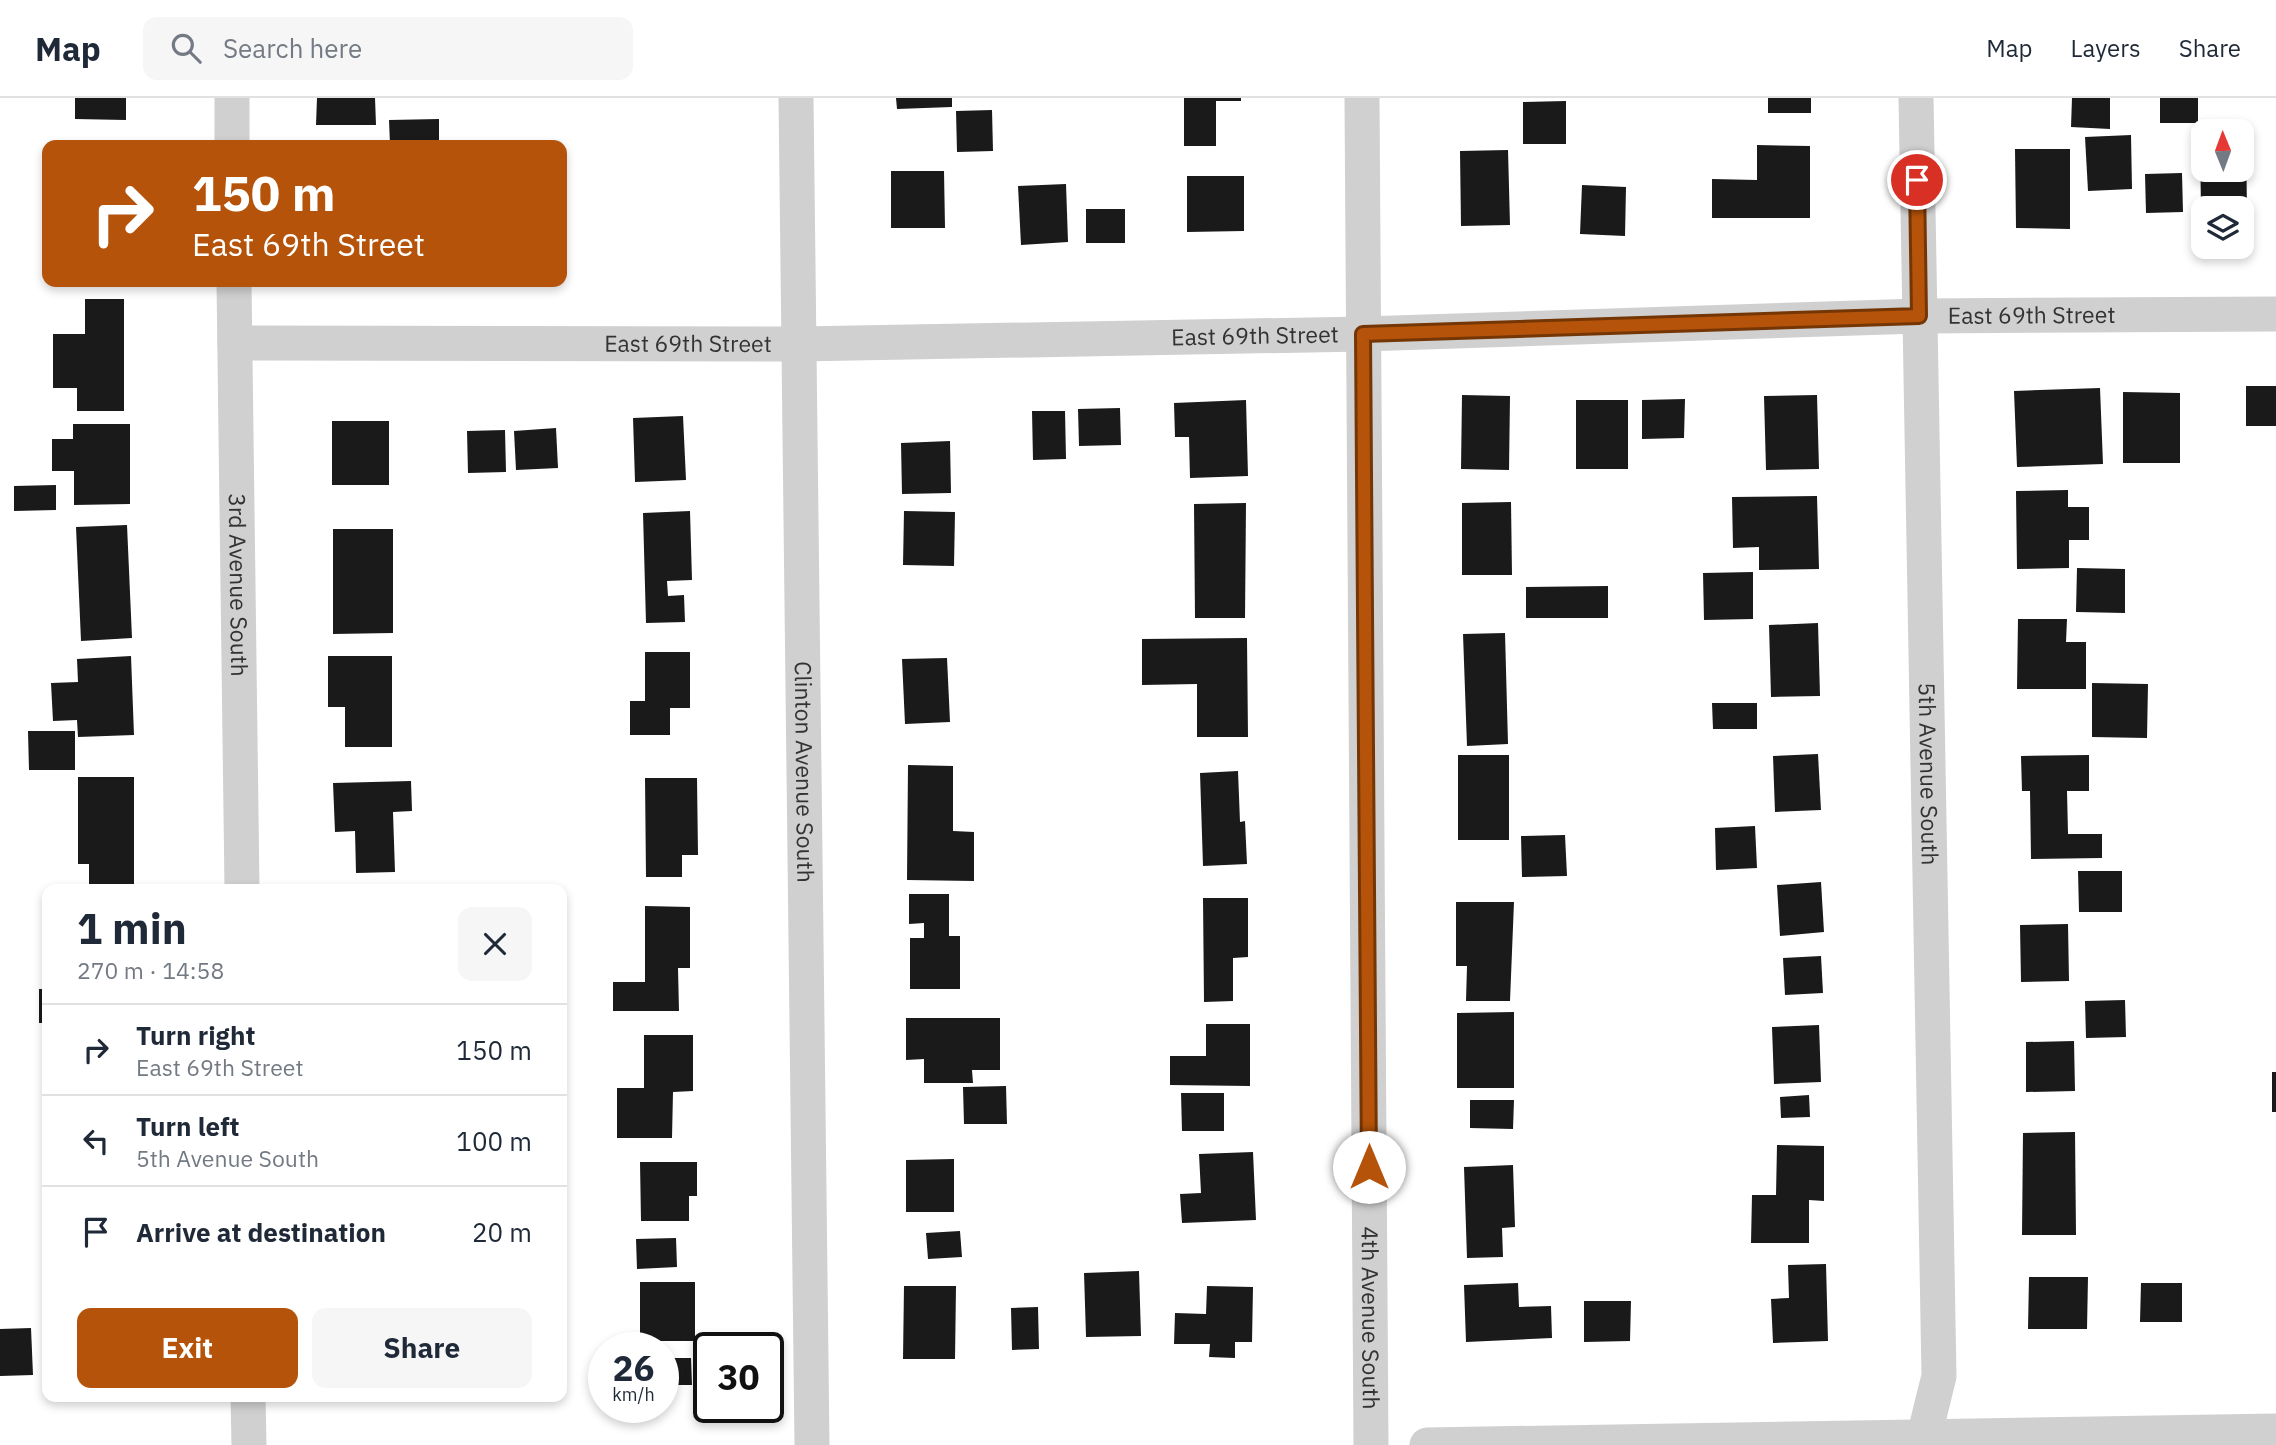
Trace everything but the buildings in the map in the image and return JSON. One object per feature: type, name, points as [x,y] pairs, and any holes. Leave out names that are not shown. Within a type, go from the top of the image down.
[{"type":"street","points":[[232,98],[232,140]]},
{"type":"street","name":"Clinton Avenue South","points":[[796,98],[812,1445]]},
{"type":"street","name":"4th Avenue South","points":[[1362,98],[1371,1445]]},
{"type":"street","name":"5th Avenue South","points":[[1916,98],[1939,1376],[1923,1441]]},
{"type":"street","name":"3rd Avenue South","points":[[234,287],[242,884]]},
{"type":"street","name":"East 69th Street","points":[[234,343],[799,344],[1363,334],[1919,316],[2276,314]]},
{"type":"street","points":[[248,1402],[249,1445]]},
{"type":"street","points":[[1427,1445],[1923,1441],[2276,1431]]},
{"type":"route","points":[[1369,1167],[1363,334],[1919,316],[1917,180]]}]
